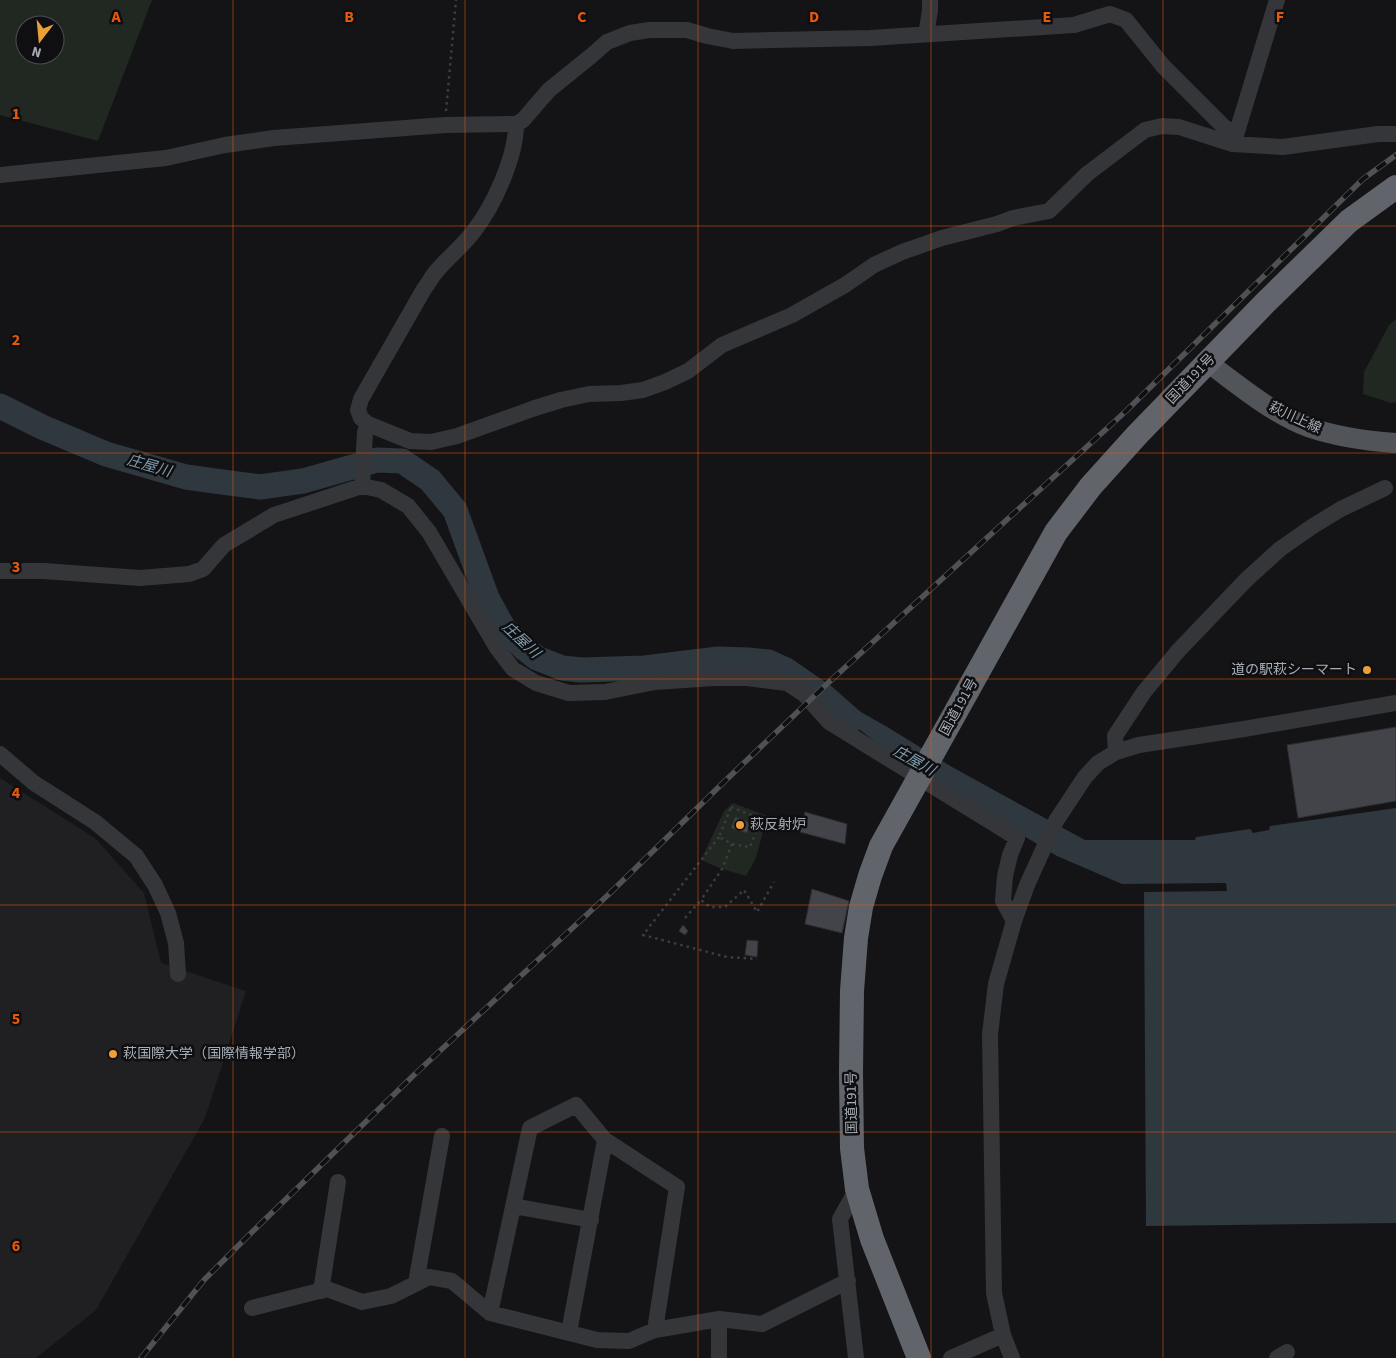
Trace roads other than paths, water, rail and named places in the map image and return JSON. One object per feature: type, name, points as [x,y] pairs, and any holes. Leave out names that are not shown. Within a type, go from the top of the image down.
[{"type":"highway","name":"国道191号","points":[[919,1358],[872,1239],[857,1189],[852,1148],[852,991],[856,938],[861,907],[881,846],[1056,532],[1091,486],[1137,435],[1208,362],[1349,221],[1396,187]]},
{"type":"main road","name":"萩川上線","points":[[1208,362],[1265,404],[1306,426],[1344,437],[1396,443]]},
{"type":"street","points":[[926,34],[930,0]]},
{"type":"street","points":[[1234,139],[1277,0]]},
{"type":"street","points":[[0,175],[166,158],[226,145],[274,138],[445,125],[516,124],[523,120],[549,90],[606,42],[630,33],[649,30],[687,30],[707,36],[733,40],[870,38],[1074,25],[1110,14],[1126,20],[1163,66],[1234,139]]},
{"type":"street","points":[[516,124],[509,160],[501,184],[485,215],[473,232],[435,273],[361,399],[358,410],[361,418],[368,424],[410,441],[431,442],[457,436],[561,400],[589,394],[643,390],[665,382],[688,371],[722,345],[792,315],[845,285],[874,265],[902,252],[942,238],[1014,218],[1049,211],[1087,174],[1145,130],[1162,126],[1179,128],[1283,147],[1378,134],[1396,134]]},
{"type":"street","points":[[362,486],[365,432],[368,424]]},
{"type":"street","points":[[0,571],[140,578],[189,574],[203,570],[224,545],[274,515],[362,486],[382,490],[408,506],[429,532],[497,648],[513,669],[536,683],[570,693],[605,692],[655,682],[714,678],[747,678],[787,683],[804,694],[829,722],[921,776],[1016,838],[1005,876],[1002,901],[1014,921]]},
{"type":"street","points":[[1116,752],[1115,736],[1144,692],[1178,651],[1246,580],[1280,549],[1313,526],[1341,509],[1385,488]]},
{"type":"street","points":[[1012,1358],[1003,1335],[994,1294],[990,1034],[996,984],[1014,921],[1027,885],[1056,821],[1085,777],[1098,763],[1116,752],[1139,745],[1396,703]]},
{"type":"street","points":[[0,754],[34,783],[95,822],[136,856],[156,885],[168,913],[176,943],[178,974]]},
{"type":"street","points":[[490,1313],[530,1128],[576,1105],[605,1140],[677,1187],[654,1330]]},
{"type":"street","points":[[416,1283],[442,1136]]},
{"type":"street","points":[[569,1332],[605,1140]]},
{"type":"street","points":[[321,1291],[338,1182]]},
{"type":"street","points":[[856,1358],[840,1219],[857,1189]]},
{"type":"street","points":[[513,1206],[591,1220]]},
{"type":"street","points":[[252,1308],[327,1289],[362,1302],[391,1296],[429,1277],[452,1281],[490,1313],[597,1340],[629,1341],[654,1330],[719,1319],[762,1324],[848,1281]]},
{"type":"street","points":[[719,1319],[719,1358]]},
{"type":"street","points":[[951,1358],[1003,1335]]},
{"type":"water","points":[[829,694],[952,767],[1085,840],[1195,840],[1196,837],[1250,829],[1253,833],[1269,830],[1270,826],[1396,808],[1396,1223],[1146,1226],[1144,892],[1227,891],[1226,883],[1122,884],[1057,856],[889,752],[823,702]]},
{"type":"waterway","name":"庄屋川","points":[[0,406],[42,427],[106,454],[186,477],[222,482],[260,487],[303,481],[377,460],[402,461],[430,480],[455,510],[487,598],[504,629],[537,658],[562,668],[581,670],[645,668],[718,659],[768,662],[786,670],[825,697],[851,720]]},
{"type":"railway","points":[[141,1358],[204,1280],[415,1074],[608,895],[828,683],[1126,411],[1363,179],[1396,155]]},
{"type":"place","name":"道の駅萩シーマート","points":[[1367,670]]},
{"type":"place","name":"萩反射炉","points":[[740,825]]},
{"type":"place","name":"萩国際大学（国際情報学部）","points":[[113,1054]]}]
